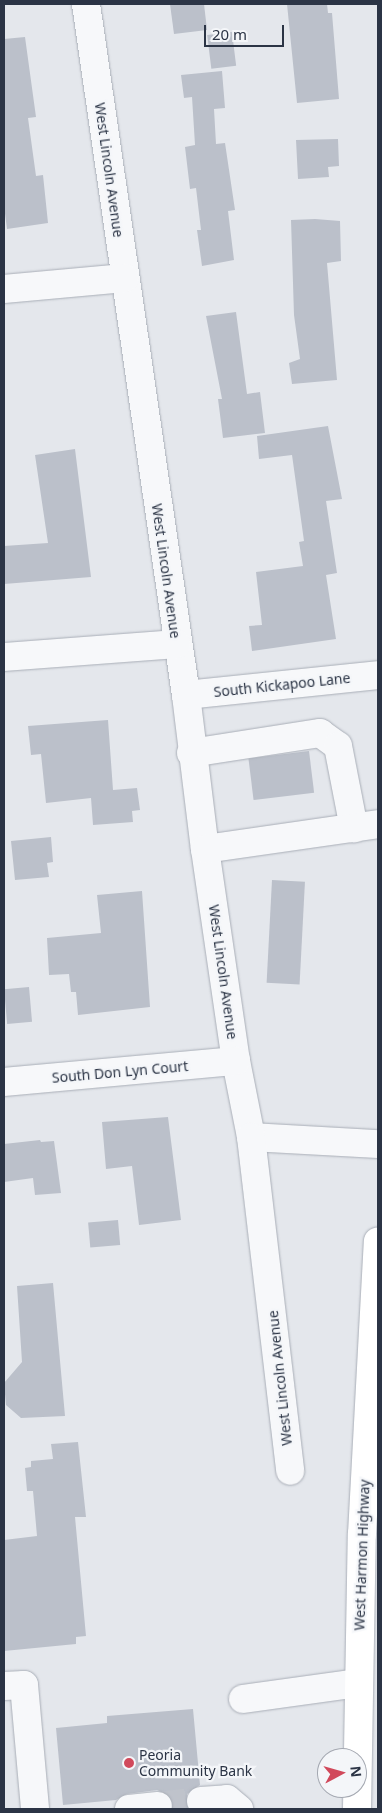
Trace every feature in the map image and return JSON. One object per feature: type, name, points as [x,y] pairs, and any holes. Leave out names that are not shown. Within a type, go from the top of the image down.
[{"type":"main road","name":"West Harmon Highway","points":[[357,1809],[362,1534],[378,1241]]},
{"type":"street","name":"West Lincoln Avenue","points":[[86,4],[124,278],[186,695],[191,753],[236,1061],[251,1137],[290,1471]]},
{"type":"street","points":[[4,289],[124,278]]},
{"type":"street","points":[[4,657],[177,644]]},
{"type":"street","name":"South Kickapoo Lane","points":[[186,695],[378,675]]},
{"type":"street","points":[[191,753],[320,733],[338,746],[366,826],[205,849]]},
{"type":"street","name":"South Don Lyn Court","points":[[4,1082],[236,1061]]},
{"type":"street","points":[[251,1137],[378,1144]]},
{"type":"street","points":[[243,1699],[358,1683]]},
{"type":"street","points":[[4,1686],[24,1685],[35,1809]]},
{"type":"street","points":[[201,1801],[227,1799],[239,1809]]},
{"type":"street","points":[[129,1809],[158,1806]]},
{"type":"building","points":[[170,4],[204,4],[207,30],[174,34]]},
{"type":"building","points":[[287,4],[327,4],[328,13],[332,13],[339,99],[297,103]]},
{"type":"building","points":[[232,32],[236,66],[211,69],[207,35]]},
{"type":"building","points":[[25,37],[36,117],[28,118],[36,176],[43,175],[48,223],[7,229],[4,206],[4,39]]},
{"type":"building","points":[[222,71],[225,108],[214,109],[216,144],[225,143],[235,210],[228,211],[234,260],[202,266],[197,230],[201,230],[196,188],[190,189],[185,147],[195,145],[192,97],[184,98],[181,75]]},
{"type":"building","points":[[338,139],[339,166],[328,167],[329,177],[298,179],[296,140]]},
{"type":"building","points":[[291,220],[340,221],[341,261],[327,263],[337,380],[292,384],[289,363],[300,359],[294,315]]},
{"type":"building","points":[[236,312],[247,394],[260,392],[265,433],[223,438],[218,399],[222,399],[206,316]]},
{"type":"building","points":[[328,426],[342,499],[326,501],[337,573],[326,575],[336,639],[252,651],[249,626],[262,625],[256,572],[303,566],[299,542],[304,541],[292,455],[259,459],[257,436]]},
{"type":"building","points":[[75,449],[91,577],[4,584],[4,546],[48,543],[35,455]]},
{"type":"building","points":[[108,720],[113,790],[137,788],[140,810],[132,811],[133,822],[93,825],[91,798],[46,803],[41,754],[31,755],[28,726]]},
{"type":"building","points":[[309,751],[314,793],[254,800],[248,758]]},
{"type":"building","points":[[51,837],[53,862],[47,863],[49,877],[15,880],[11,841]]},
{"type":"building","points":[[272,880],[305,882],[300,985],[267,983]]},
{"type":"building","points":[[142,891],[150,1007],[78,1015],[76,992],[71,992],[69,974],[49,975],[47,938],[101,933],[97,895]]},
{"type":"building","points":[[29,987],[32,1022],[7,1024],[4,989]]},
{"type":"building","points":[[168,1117],[181,1220],[139,1225],[132,1166],[106,1169],[102,1122]]},
{"type":"building","points":[[40,1140],[41,1142],[54,1141],[61,1193],[35,1195],[33,1178],[4,1182],[4,1144]]},
{"type":"building","points":[[118,1220],[120,1245],[90,1248],[88,1223]]},
{"type":"building","points":[[53,1283],[65,1416],[21,1418],[6,1405],[4,1383],[22,1362],[17,1286]]},
{"type":"building","points":[[78,1442],[86,1517],[75,1517],[86,1636],[76,1637],[76,1644],[4,1651],[4,1540],[37,1536],[33,1491],[27,1491],[25,1468],[31,1467],[31,1461],[53,1459],[51,1444]]},
{"type":"building","name":"Peoria Community Bank","points":[[193,1709],[200,1785],[187,1794],[188,1809],[173,1809],[170,1796],[157,1790],[127,1794],[116,1800],[63,1805],[56,1728],[107,1723],[107,1716]]},
{"type":"tunnel","points":[[158,1806],[201,1801]]},
{"type":"place","name":"Peoria Community Bank","points":[[129,1763]]}]
